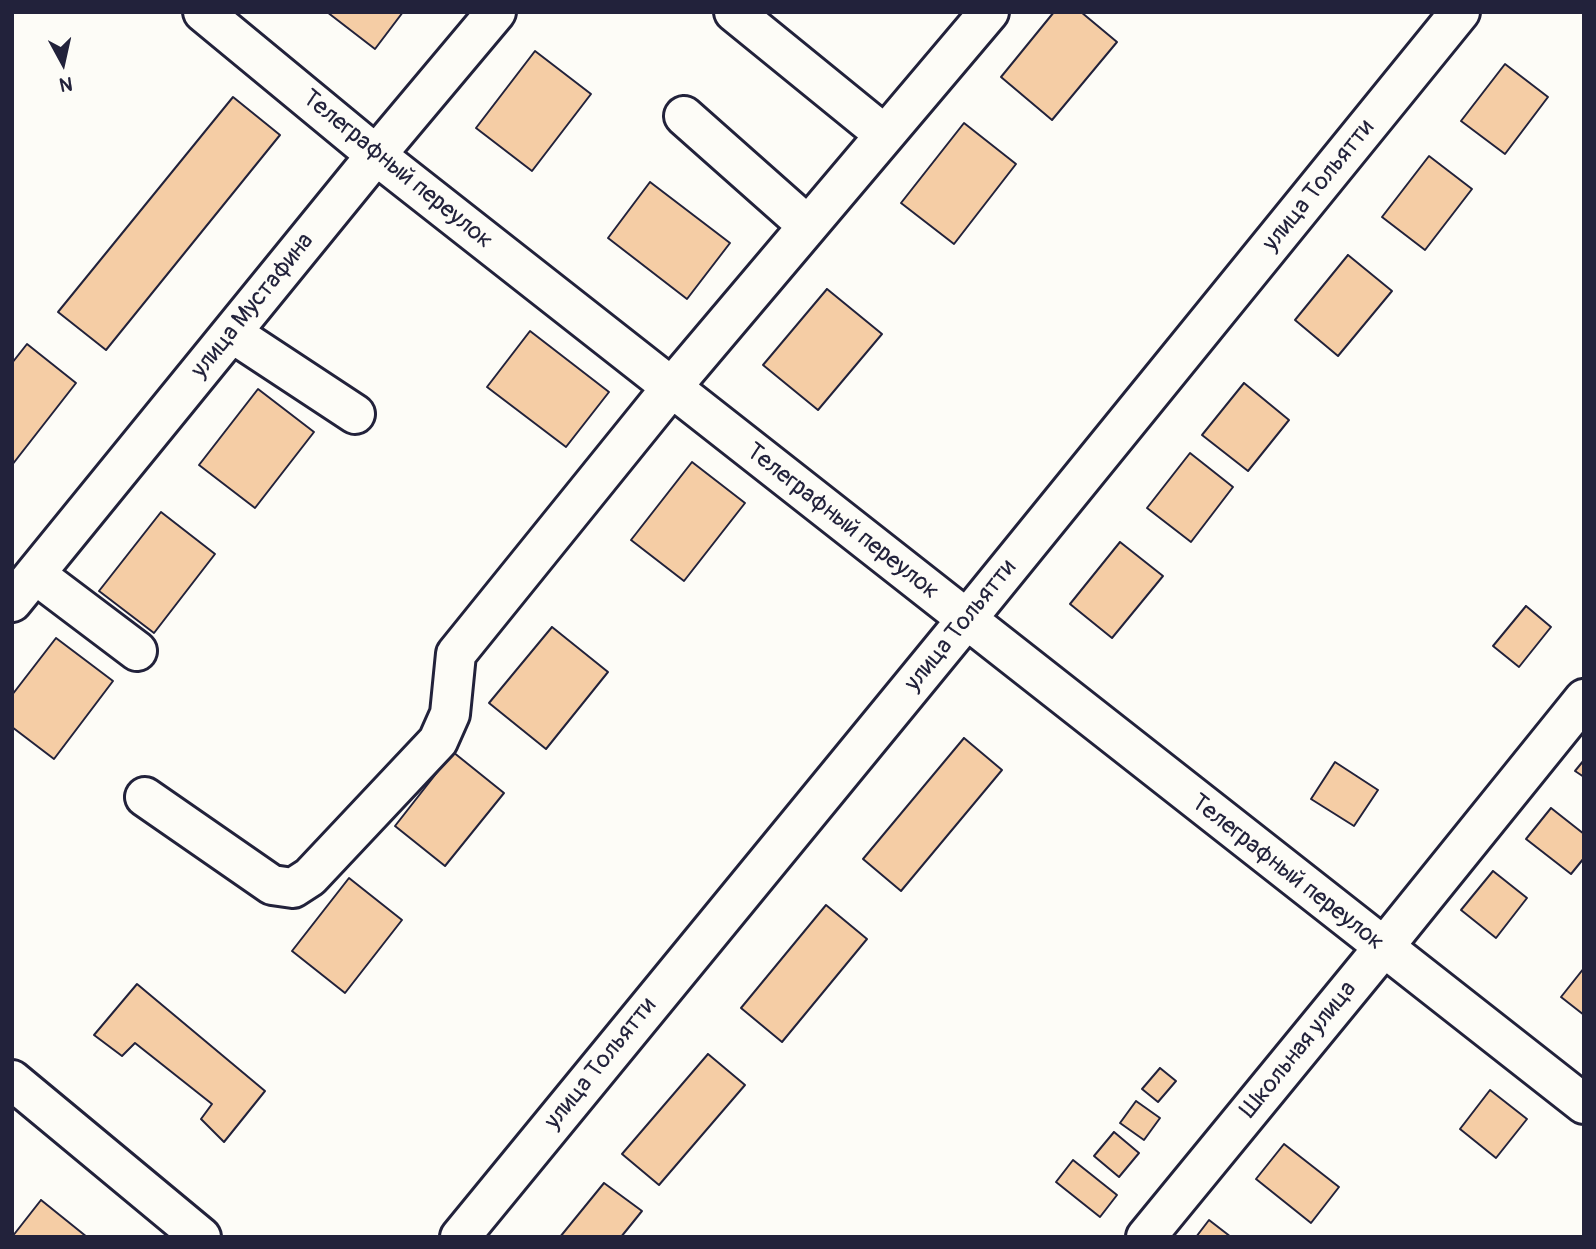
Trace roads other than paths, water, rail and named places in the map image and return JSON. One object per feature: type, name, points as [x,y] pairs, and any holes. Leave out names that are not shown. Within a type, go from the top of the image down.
[{"type":"street","name":"Телеграфный переулок","points":[[203,12],[376,155],[1584,1104]]},
{"type":"street","name":"улица Мустафина","points":[[24,588],[376,155],[496,12]]},
{"type":"street","points":[[734,12],[885,135]]},
{"type":"street","points":[[145,797],[272,885],[293,888],[310,877],[438,741],[450,714],[456,654],[671,388],[989,12]]},
{"type":"street","name":"улица Тольятти","points":[[460,1237],[1460,12]]},
{"type":"street","points":[[684,116],[808,226]]},
{"type":"street","points":[[232,332],[355,414]]},
{"type":"street","points":[[24,588],[137,651]]},
{"type":"street","name":"Школьная улица","points":[[1146,1237],[1584,699]]},
{"type":"street","points":[[12,1080],[201,1237]]}]
